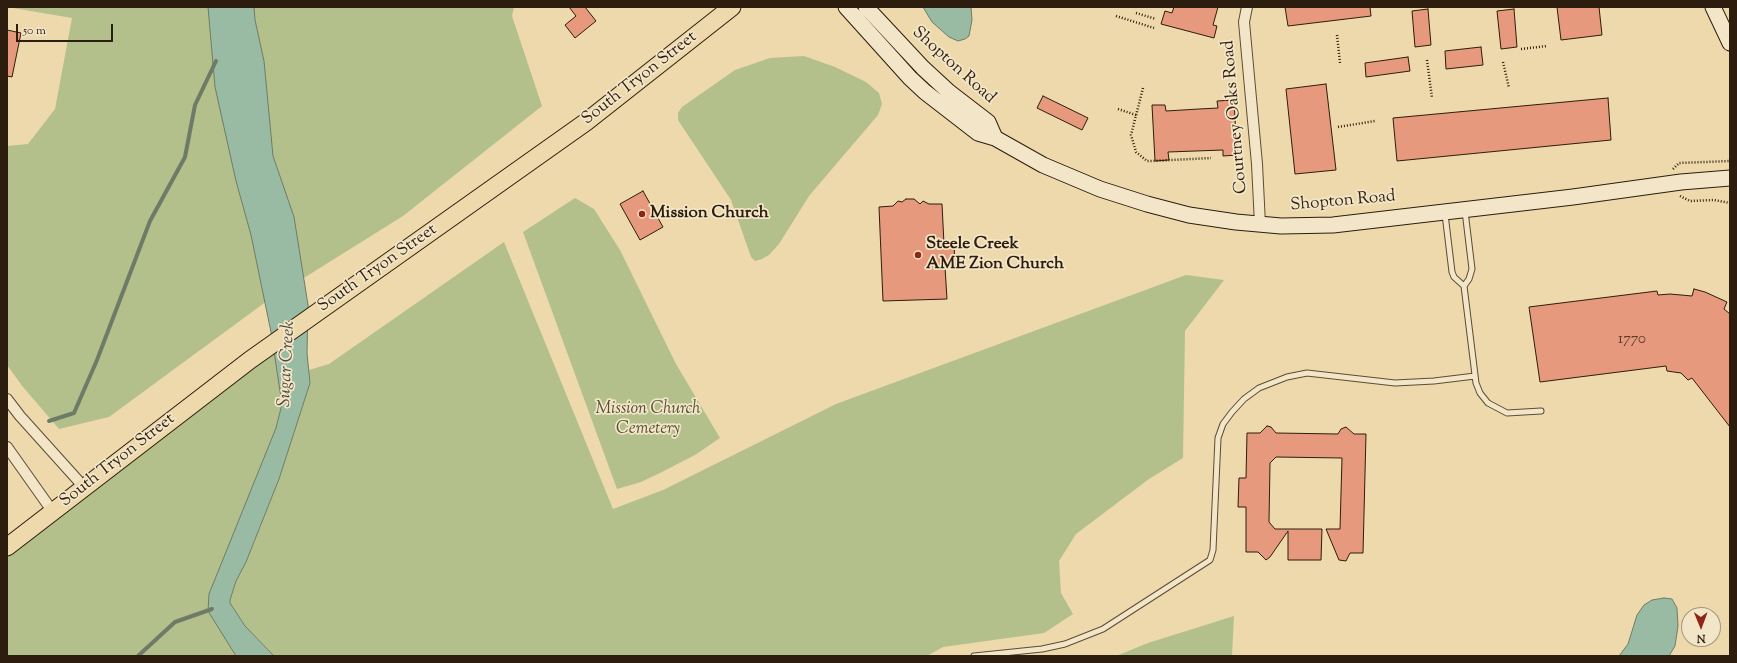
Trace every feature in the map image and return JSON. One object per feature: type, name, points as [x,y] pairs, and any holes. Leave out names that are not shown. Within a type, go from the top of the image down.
[{"type":"main road","name":"South Tryon Street","points":[[7,547],[84,486],[250,360],[586,122],[732,7]]},
{"type":"street","name":"Shopton Road","points":[[846,7],[910,78],[925,92],[978,133],[995,138],[1043,165],[1077,180],[1147,204],[1189,214],[1281,226],[1333,225],[1709,179],[1730,178]]},
{"type":"street","name":"Shopton Road","points":[[866,7],[923,68],[949,92],[988,122],[995,138]]},
{"type":"street","name":"Courtney Oaks Road","points":[[1247,7],[1244,22],[1258,164],[1260,224]]},
{"type":"street","points":[[1713,7],[1730,44]]},
{"type":"street","name":"Shopton Road","points":[[1709,179],[1730,185]]},
{"type":"street","points":[[7,399],[20,416],[84,486]]},
{"type":"street","points":[[7,447],[53,512]]},
{"type":"lane","points":[[1465,209],[1472,269],[1464,286],[1476,383],[1480,393],[1488,403],[1507,413],[1541,411]]},
{"type":"lane","points":[[1444,211],[1452,272],[1454,277],[1464,286]]},
{"type":"lane","points":[[974,656],[1042,649],[1065,644],[1103,629],[1210,560],[1213,550],[1218,438],[1223,424],[1232,412],[1244,399],[1259,388],[1287,377],[1307,374],[1377,383],[1434,381],[1475,376]]},
{"type":"path","points":[[1136,13],[1156,19]]},
{"type":"path","points":[[1116,16],[1154,28]]},
{"type":"path","points":[[1337,36],[1340,63]]},
{"type":"path","points":[[1521,49],[1547,46]]},
{"type":"path","points":[[1427,60],[1432,98]]},
{"type":"path","points":[[1503,62],[1509,88]]},
{"type":"path","points":[[1143,88],[1132,135],[1136,152],[1147,161],[1211,158]]},
{"type":"path","points":[[1118,109],[1136,114]]},
{"type":"path","points":[[1338,127],[1375,121]]},
{"type":"path","points":[[1679,162],[1730,160]]},
{"type":"path","points":[[1690,202],[1714,200],[1730,203]]},
{"type":"green space","points":[[7,7],[514,7],[512,16],[542,106],[403,216],[267,301],[109,417],[59,429],[23,387],[7,365],[7,146],[28,144],[55,109],[72,18]]},
{"type":"green space","points":[[804,56],[835,67],[866,82],[879,93],[882,104],[878,115],[809,196],[779,244],[769,255],[755,261],[751,257],[731,200],[678,120],[678,113],[682,107],[735,70],[770,58]]},
{"type":"green space","name":"Mission Church Cemetery","points":[[575,198],[594,209],[620,250],[676,364],[720,438],[695,455],[662,472],[641,482],[617,489],[523,232]]},
{"type":"green space","points":[[504,242],[613,509],[663,490],[836,404],[1186,275],[1224,280],[1185,331],[1183,458],[1149,479],[1076,534],[1059,561],[1061,593],[1073,614],[1044,633],[943,647],[927,656],[274,656],[245,626],[230,603],[230,600],[236,581],[246,562],[279,479],[310,383],[309,370],[329,364]]},
{"type":"green space","points":[[286,335],[288,407],[220,607],[258,656],[7,656],[7,547]]},
{"type":"green space","points":[[1234,616],[1232,656],[1116,656],[1148,643]]},
{"type":"water","name":"Sugar Creek","points":[[208,7],[254,7],[255,20],[264,61],[273,156],[294,217],[308,305],[307,353],[310,383],[279,479],[246,562],[236,581],[230,600],[230,603],[245,626],[274,656],[236,656],[208,611],[209,594],[276,428],[282,404],[271,332],[251,235],[236,181],[215,87]]},
{"type":"water","points":[[923,7],[971,7],[972,20],[969,36],[958,41],[949,37],[932,22]]},
{"type":"water","points":[[1664,598],[1672,599],[1677,608],[1678,626],[1675,646],[1669,656],[1619,656],[1628,644],[1637,615],[1644,605],[1652,600]]},
{"type":"building","points":[[569,7],[585,7],[596,21],[575,38],[565,25],[576,16]]},
{"type":"building","points":[[1174,7],[1218,7],[1213,25],[1217,26],[1214,38],[1161,24],[1165,11],[1172,13]]},
{"type":"building","points":[[1285,7],[1370,7],[1371,16],[1288,26]]},
{"type":"building","points":[[1557,7],[1599,7],[1602,35],[1561,40]]},
{"type":"building","points":[[1428,9],[1431,45],[1415,47],[1412,11]]},
{"type":"building","points":[[1514,9],[1517,47],[1501,49],[1497,11]]},
{"type":"building","points":[[7,30],[21,33],[12,77],[7,76]]},
{"type":"building","points":[[1481,47],[1483,65],[1446,69],[1445,51]]},
{"type":"building","points":[[1408,57],[1410,71],[1366,77],[1365,63]]},
{"type":"building","points":[[1326,84],[1336,170],[1295,174],[1286,89]]},
{"type":"building","points":[[1043,96],[1088,118],[1082,130],[1037,108]]},
{"type":"building","points":[[1608,98],[1611,140],[1397,161],[1393,118]]},
{"type":"building","points":[[1234,100],[1237,155],[1223,156],[1223,150],[1168,152],[1169,160],[1155,161],[1152,105],[1165,105],[1166,111],[1218,108],[1217,101]]},
{"type":"building","points":[[643,191],[663,227],[640,240],[620,204]]},
{"type":"building","name":"Steele Creek AME Zion Church","points":[[906,199],[914,199],[920,204],[923,201],[929,204],[942,204],[944,244],[954,244],[955,266],[945,267],[947,299],[883,301],[879,207],[893,206],[898,201],[902,202]]},
{"type":"building","points":[[1694,289],[1705,292],[1727,302],[1724,309],[1730,314],[1730,427],[1692,378],[1688,380],[1681,373],[1667,371],[1666,366],[1540,382],[1529,307],[1657,291],[1658,295],[1670,294],[1692,296]]},
{"type":"building","points":[[1267,426],[1271,427],[1276,433],[1338,434],[1341,429],[1346,427],[1354,434],[1366,434],[1363,553],[1350,553],[1346,561],[1339,560],[1326,529],[1340,529],[1342,458],[1276,457],[1270,463],[1269,522],[1275,529],[1322,529],[1321,560],[1288,560],[1288,531],[1270,557],[1266,560],[1258,552],[1246,552],[1246,507],[1238,507],[1239,478],[1246,478],[1247,433],[1260,433]]},
{"type":"waterway","points":[[49,421],[74,413],[97,360],[150,221],[185,157],[195,105],[216,61]]},
{"type":"waterway","points":[[138,656],[175,622],[212,609]]},
{"type":"place","name":"Mission Church","points":[[642,214]]},
{"type":"place","name":"Steele Creek AME Zion Church","points":[[918,255]]}]
